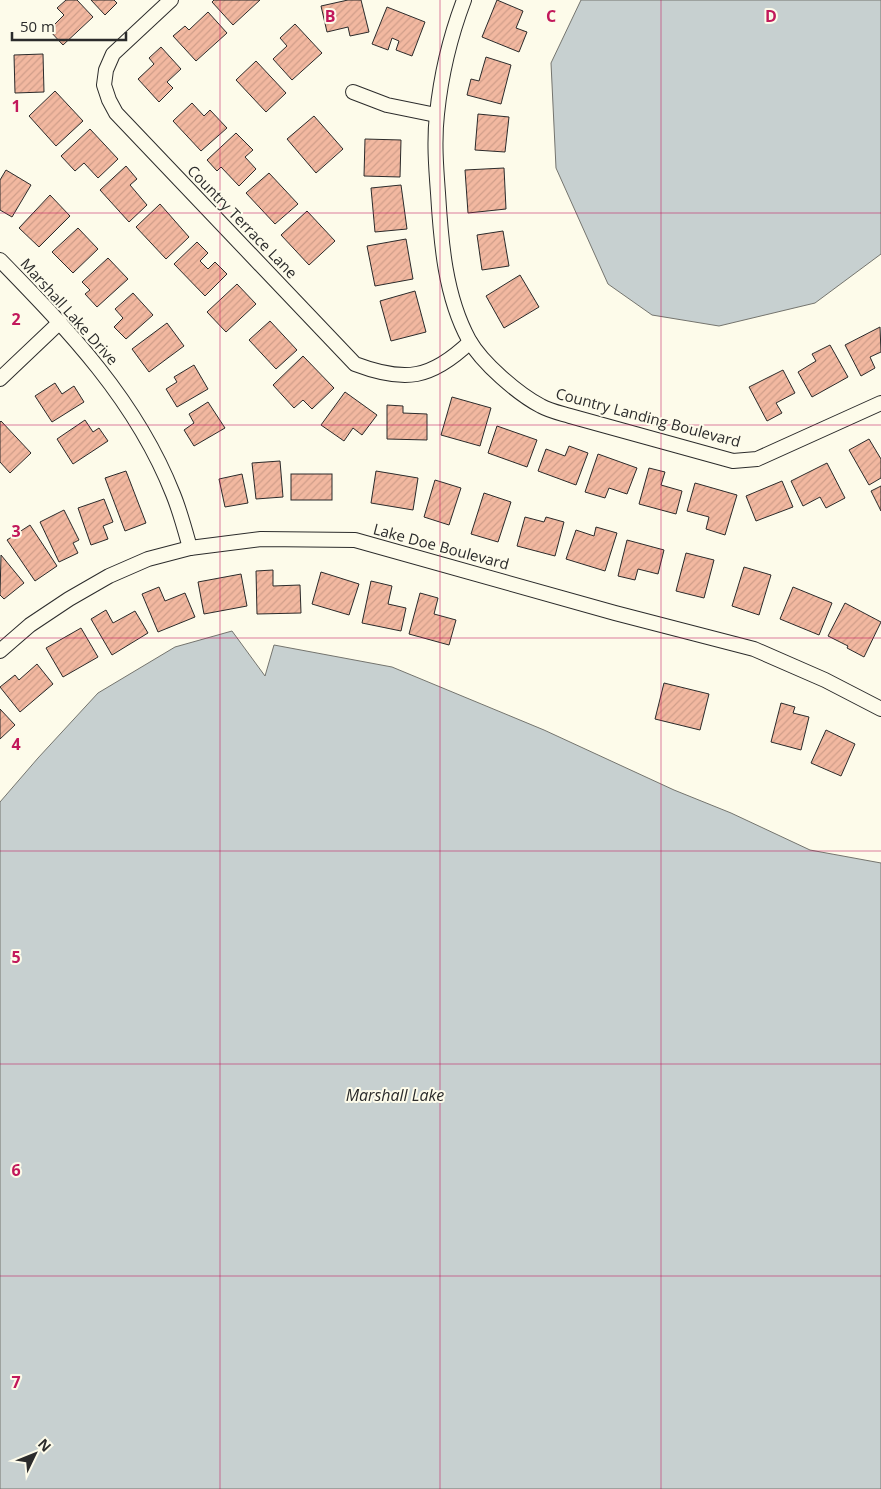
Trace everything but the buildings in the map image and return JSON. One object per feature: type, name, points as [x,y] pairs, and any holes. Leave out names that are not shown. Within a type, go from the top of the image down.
[{"type":"street","name":"Country Terrace Lane","points":[[171,0],[113,54],[106,70],[104,86],[108,100],[116,114],[355,364],[373,371],[395,376],[415,375],[436,368],[454,357],[470,342]]},
{"type":"street","name":"Country Landing Boulevard","points":[[464,0],[453,30],[443,70],[436,115],[435,157],[440,230],[451,292],[459,318],[470,342],[491,367],[527,398],[543,407],[733,461],[757,459],[881,403]]},
{"type":"street","points":[[353,92],[388,105],[436,115]]},
{"type":"street","name":"Marshall Lake Drive","points":[[0,260],[60,322],[98,366],[123,400],[161,466],[173,494],[190,548]]},
{"type":"street","points":[[0,379],[60,322]]},
{"type":"street","name":"Lake Doe Boulevard","points":[[0,651],[30,625],[69,598],[148,559],[190,548],[261,539],[355,540],[754,650],[825,680],[881,709]]},
{"type":"water","points":[[581,0],[881,0],[881,254],[815,303],[719,326],[652,315],[608,284],[556,168],[551,63]]},
{"type":"water","name":"Marshall Lake","points":[[232,631],[265,676],[274,645],[392,667],[544,730],[810,850],[881,863],[881,1489],[0,1489],[0,802],[98,693],[175,647]]}]
